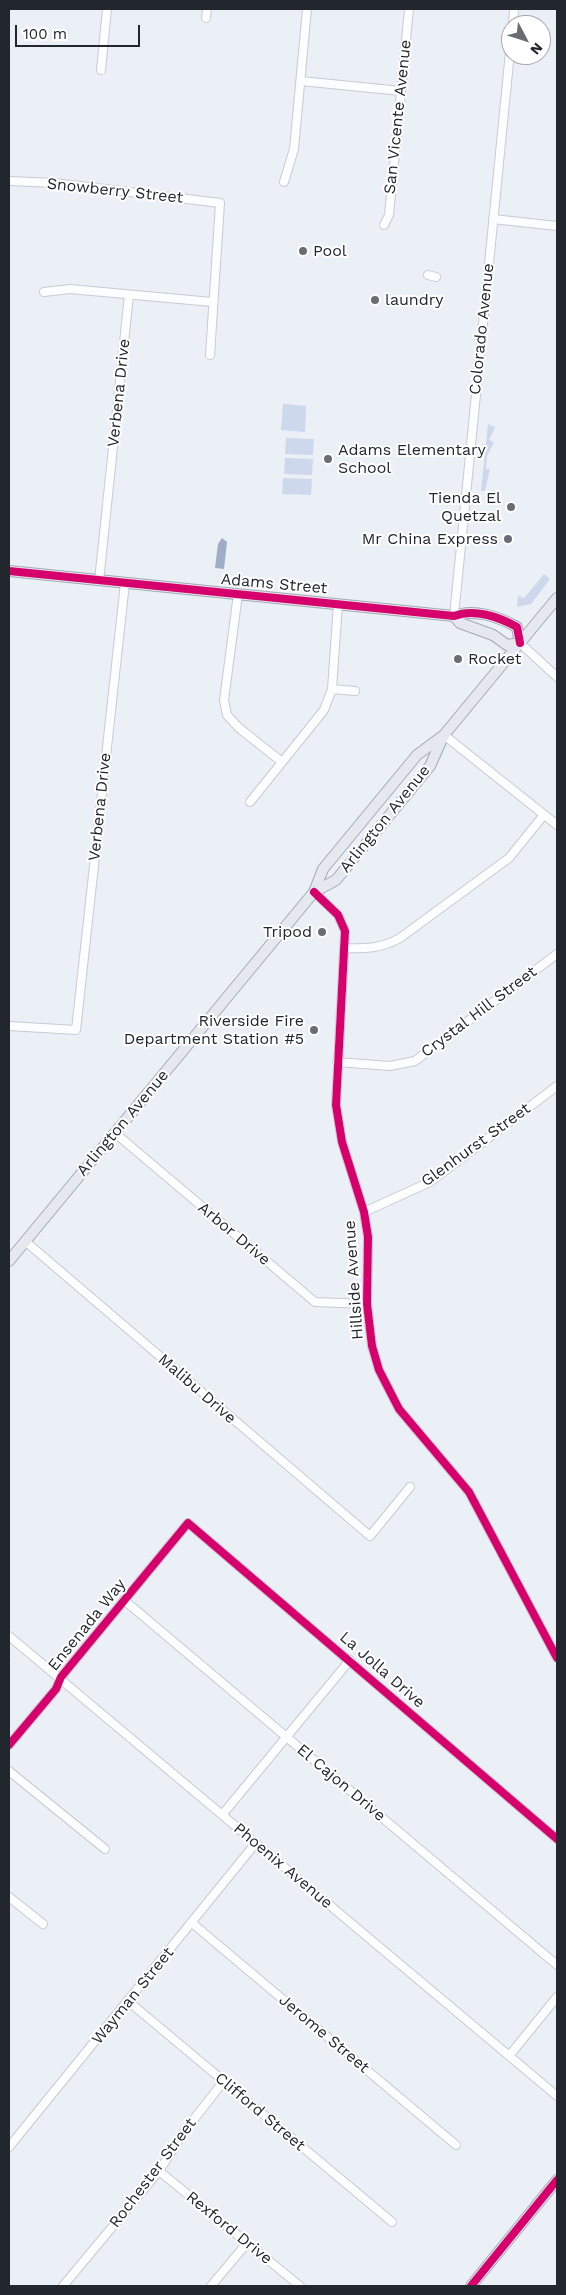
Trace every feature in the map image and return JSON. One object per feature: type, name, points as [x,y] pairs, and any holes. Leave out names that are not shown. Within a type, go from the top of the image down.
[{"type":"main road","name":"Adams Street","points":[[9,570],[99,581],[454,616],[467,613],[500,617],[517,627],[520,643],[507,645],[493,635],[460,623],[454,616]]},
{"type":"main road","name":"Arlington Avenue","points":[[9,1261],[314,892],[323,869],[411,763],[444,735],[557,598]]},
{"type":"main road","name":"Arlington Avenue","points":[[314,892],[336,880],[430,766],[444,735]]},
{"type":"main road","points":[[471,2286],[557,2180]]},
{"type":"street","points":[[101,70],[107,9]]},
{"type":"street","points":[[206,18],[207,9]]},
{"type":"street","points":[[284,182],[294,149],[307,9]]},
{"type":"street","name":"San Vicente Avenue","points":[[384,225],[389,215],[409,9]]},
{"type":"street","name":"Colorado Avenue","points":[[454,616],[509,65]]},
{"type":"street","points":[[301,81],[401,90]]},
{"type":"street","name":"Snowberry Street","points":[[9,181],[55,183],[220,203],[212,302]]},
{"type":"street","points":[[493,219],[557,226]]},
{"type":"street","points":[[44,292],[70,288],[212,302],[210,354]]},
{"type":"street","name":"Verbena Drive","points":[[99,581],[129,294]]},
{"type":"street","name":"Verbena Drive","points":[[9,1026],[76,1030],[125,583]]},
{"type":"street","points":[[238,594],[224,700],[227,715],[239,728],[282,762]]},
{"type":"street","points":[[250,802],[324,710],[332,689],[338,604]]},
{"type":"street","points":[[520,643],[557,677]]},
{"type":"street","points":[[332,689],[355,691]]},
{"type":"street","points":[[444,735],[543,816],[557,825]]},
{"type":"street","points":[[346,948],[373,948],[387,945],[400,938],[508,858],[543,816]]},
{"type":"street","name":"Hillside Avenue","points":[[314,892],[329,905],[342,923],[346,948],[336,1105],[338,1124],[364,1212],[368,1237],[367,1304],[372,1346],[390,1396],[469,1492],[557,1658]]},
{"type":"street","name":"Crystal Hill Street","points":[[338,1062],[390,1066],[415,1060],[557,954]]},
{"type":"street","name":"Glenhurst Street","points":[[364,1212],[430,1182],[557,1086]]},
{"type":"street","name":"Arbor Drive","points":[[114,1133],[315,1302],[367,1304]]},
{"type":"street","name":"Malibu Drive","points":[[25,1241],[370,1536],[410,1487]]},
{"type":"street","name":"Ensenada Way","points":[[9,1745],[56,1689],[61,1678],[188,1523]]},
{"type":"street","name":"La Jolla Drive","points":[[188,1523],[557,1839]]},
{"type":"street","name":"El Cajon Drive","points":[[124,1600],[557,1965]]},
{"type":"street","name":"Phoenix Avenue","points":[[9,1636],[557,2096]]},
{"type":"street","points":[[222,1815],[350,1660]]},
{"type":"street","points":[[9,1771],[105,1849]]},
{"type":"street","name":"Wayman Street","points":[[9,2147],[256,1844]]},
{"type":"street","points":[[9,1897],[43,1924]]},
{"type":"street","name":"Jerome Street","points":[[192,1923],[456,2145]]},
{"type":"street","points":[[509,2056],[557,1997]]},
{"type":"street","name":"Clifford Street","points":[[128,2001],[392,2222]]},
{"type":"street","name":"Rochester Street","points":[[63,2286],[158,2171],[184,2132],[223,2082]]},
{"type":"street","name":"Rexford Drive","points":[[158,2171],[300,2286]]},
{"type":"street","points":[[211,2286],[247,2243]]},
{"type":"shaded area","points":[[283,404],[306,406],[305,432],[281,430]]},
{"type":"shaded area","points":[[488,424],[495,427],[489,440],[494,442],[487,456],[486,469],[490,469],[485,491],[481,491]]},
{"type":"shaded area","points":[[286,438],[314,439],[313,455],[285,454]]},
{"type":"shaded area","points":[[285,458],[313,459],[312,475],[284,474]]},
{"type":"shaded area","points":[[283,478],[312,479],[311,495],[282,494]]},
{"type":"shaded area","points":[[222,538],[227,542],[224,569],[215,568],[218,544]]},
{"type":"shaded area","points":[[544,574],[550,579],[531,604],[517,607],[518,595],[524,598]]},
{"type":"cycle path","points":[[9,571],[454,616],[478,613],[494,617],[517,627],[520,643]]},
{"type":"cycle path","points":[[314,892],[338,915],[345,931],[336,1105],[342,1142],[364,1212],[368,1237],[367,1304],[372,1346],[379,1370],[399,1409],[469,1492],[557,1658]]},
{"type":"cycle path","points":[[9,1745],[56,1689],[61,1677],[188,1523],[557,1839]]},
{"type":"cycle path","points":[[471,2286],[557,2180]]},
{"type":"place","name":"Pool","points":[[303,251]]},
{"type":"place","name":"laundry","points":[[375,300]]},
{"type":"place","name":"Adams Elementary School","points":[[328,459]]},
{"type":"place","name":"Tienda El Quetzal","points":[[511,507]]},
{"type":"place","name":"Mr China Express","points":[[508,539]]},
{"type":"place","name":"Rocket","points":[[458,659]]},
{"type":"place","name":"Tripod","points":[[322,932]]},
{"type":"place","name":"Riverside Fire Department Station #5","points":[[314,1030]]}]
